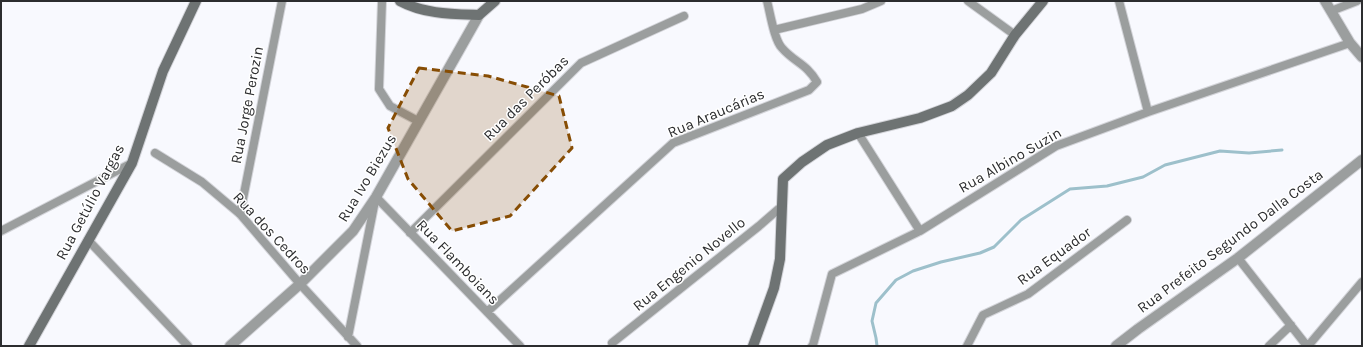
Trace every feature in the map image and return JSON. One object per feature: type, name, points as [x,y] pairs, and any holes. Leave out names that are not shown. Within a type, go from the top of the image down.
[{"type":"main road","name":"Rua Getúlio Vargas","points":[[29,346],[132,163],[163,71],[196,1]]},
{"type":"main road","points":[[400,1],[439,14],[480,15],[495,1]]},
{"type":"main road","points":[[753,346],[774,288],[780,258],[783,179],[802,162],[827,145],[858,133],[920,118],[952,106],[968,95],[991,73],[1015,35],[1043,1]]},
{"type":"street","name":"Rua Jorge Perozin","points":[[240,214],[282,1]]},
{"type":"street","points":[[382,1],[379,89],[390,106],[418,121]]},
{"type":"street","name":"Rua Araucárias","points":[[487,312],[673,143],[809,90],[817,82],[812,72],[781,47],[774,30],[767,1]]},
{"type":"street","points":[[774,30],[862,9],[881,1]]},
{"type":"street","points":[[968,1],[1015,35]]},
{"type":"street","points":[[1119,1],[1148,112]]},
{"type":"street","points":[[1325,1],[1350,43],[1362,58]]},
{"type":"street","points":[[1331,11],[1357,1]]},
{"type":"street","name":"Rua Ivo Biezus","points":[[230,346],[300,284],[354,231],[376,196],[480,15]]},
{"type":"street","name":"Rua das Peróbas","points":[[410,233],[581,63],[684,16]]},
{"type":"street","name":"Rua Albino Suzin","points":[[813,346],[832,274],[920,231],[1056,146],[1148,112],[1350,43]]},
{"type":"street","points":[[858,133],[920,231]]},
{"type":"street","name":"Rua dos Cedros","points":[[155,153],[202,182],[240,214],[300,284],[357,346]]},
{"type":"street","name":"Rua Prefeito Segundo Dalla Costa","points":[[1116,346],[1238,258],[1362,160]]},
{"type":"street","points":[[1,231],[132,163]]},
{"type":"street","points":[[348,337],[376,196]]},
{"type":"street","name":"Rua Flamboians","points":[[376,196],[520,346]]},
{"type":"street","name":"Rua Engenio Novello","points":[[612,343],[782,206]]},
{"type":"street","name":"Rua Equador","points":[[967,346],[982,315],[1028,294],[1127,220]]},
{"type":"street","points":[[88,240],[188,346]]},
{"type":"street","points":[[1238,258],[1308,346],[1362,282]]},
{"type":"street","points":[[1269,346],[1291,325]]},
{"type":"highlighted area","points":[[419,68],[488,76],[559,96],[572,148],[510,216],[452,231],[408,179],[388,128]]},
{"type":"waterway","points":[[877,346],[872,321],[876,303],[896,280],[913,271],[941,262],[980,253],[994,247],[1021,220],[1070,189],[1107,186],[1143,177],[1165,165],[1220,151],[1249,153],[1282,150]]}]
